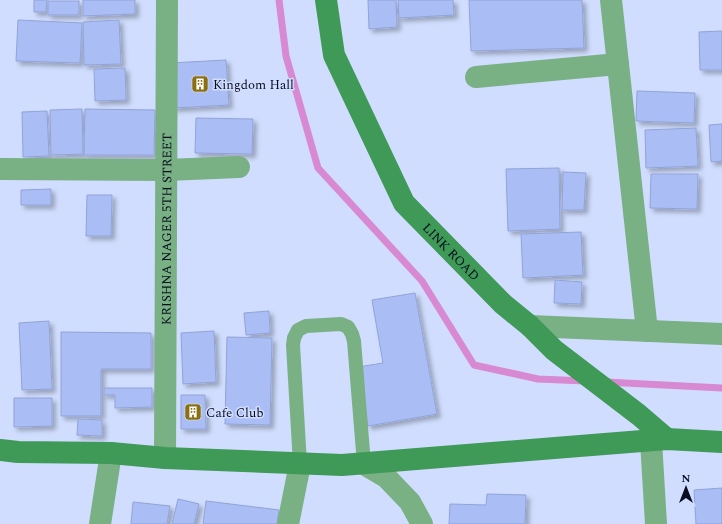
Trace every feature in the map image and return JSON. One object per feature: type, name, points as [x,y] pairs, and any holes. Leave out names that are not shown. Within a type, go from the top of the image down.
[{"type":"street","name":"KRISHNA NAGER 5TH STREET","points":[[165,458],[167,0]]},
{"type":"street","name":"LINK ROAD","points":[[326,0],[334,55],[404,203],[502,304],[530,326],[554,350],[639,415],[659,440]]},
{"type":"street","points":[[611,0],[647,331]]},
{"type":"street","points":[[476,77],[618,64]]},
{"type":"street","points":[[0,169],[167,170],[239,167]]},
{"type":"street","points":[[530,326],[722,334]]},
{"type":"street","points":[[656,524],[659,440]]},
{"type":"street","points":[[0,450],[111,453],[165,458],[342,466],[659,440],[722,442]]},
{"type":"street","points":[[100,524],[111,453]]},
{"type":"street","points":[[288,524],[300,464]]},
{"type":"street","points":[[364,464],[386,477],[410,502],[422,524]]},
{"type":"lane","points":[[300,464],[294,338],[298,330],[306,326],[341,324],[348,327],[354,341],[364,464]]},
{"type":"building","points":[[34,0],[47,0],[46,12],[34,12]]},
{"type":"building","points":[[83,0],[135,0],[135,14],[83,16]]},
{"type":"building","points":[[368,0],[396,0],[397,27],[369,29]]},
{"type":"building","points":[[398,0],[453,0],[454,15],[399,18]]},
{"type":"building","points":[[469,0],[582,0],[584,48],[471,51]]},
{"type":"building","points":[[48,1],[79,1],[79,15],[48,15]]},
{"type":"building","points":[[18,20],[82,23],[80,63],[16,61]]},
{"type":"building","points":[[119,20],[121,64],[84,65],[83,22]]},
{"type":"building","points":[[722,31],[722,70],[700,70],[699,32]]},
{"type":"building","name":"Kingdom Hall","points":[[226,60],[229,105],[173,108],[171,63]]},
{"type":"building","points":[[125,68],[126,100],[95,101],[94,69]]},
{"type":"building","points":[[637,91],[695,93],[694,123],[636,121]]},
{"type":"building","points":[[82,109],[83,154],[51,155],[50,110]]},
{"type":"building","points":[[85,109],[155,110],[154,155],[84,155]]},
{"type":"building","points":[[47,111],[49,156],[23,157],[22,112]]},
{"type":"building","points":[[196,118],[253,119],[252,154],[195,153]]},
{"type":"building","points":[[722,124],[722,161],[711,162],[709,125]]},
{"type":"building","points":[[696,128],[698,166],[646,168],[645,130]]},
{"type":"building","points":[[559,168],[560,229],[508,231],[506,169]]},
{"type":"building","points":[[563,172],[586,173],[584,210],[562,210]]},
{"type":"building","points":[[651,174],[698,174],[697,209],[650,208]]},
{"type":"building","points":[[51,189],[51,205],[21,205],[21,190]]},
{"type":"building","points":[[87,195],[112,195],[111,236],[86,236]]},
{"type":"building","points":[[581,232],[583,275],[523,278],[521,234]]},
{"type":"building","points":[[555,280],[582,282],[581,304],[554,303]]},
{"type":"building","points":[[415,293],[437,414],[368,426],[358,367],[383,363],[372,300]]},
{"type":"building","points":[[269,311],[270,333],[246,335],[244,313]]},
{"type":"building","points":[[49,321],[52,389],[22,390],[19,323]]},
{"type":"building","points":[[214,331],[216,382],[183,384],[181,333]]},
{"type":"building","points":[[61,332],[151,333],[151,369],[101,369],[101,416],[61,416]]},
{"type":"building","points":[[227,337],[272,338],[270,425],[225,424]]},
{"type":"building","points":[[104,388],[152,388],[152,407],[115,408],[115,395],[104,395]]},
{"type":"building","name":"Cafe Club","points":[[181,395],[205,395],[206,429],[181,429]]},
{"type":"building","points":[[14,398],[52,398],[52,426],[14,427]]},
{"type":"building","points":[[78,419],[102,420],[102,436],[77,435]]},
{"type":"building","points":[[722,488],[722,524],[696,524],[694,490]]},
{"type":"building","points":[[487,494],[526,495],[525,524],[449,524],[450,504],[486,505]]},
{"type":"building","points":[[178,499],[199,504],[194,524],[172,524]]},
{"type":"building","points":[[206,501],[279,510],[277,524],[203,524]]},
{"type":"building","points":[[133,502],[170,506],[167,524],[131,524]]},
{"type":"waterway","points":[[279,0],[286,56],[318,168],[422,281],[474,365],[538,379],[585,381]]},
{"type":"waterway","points":[[606,382],[722,388]]},
{"type":"place","name":"Kingdom Hall","points":[[200,84]]},
{"type":"place","name":"Cafe Club","points":[[193,412]]}]
